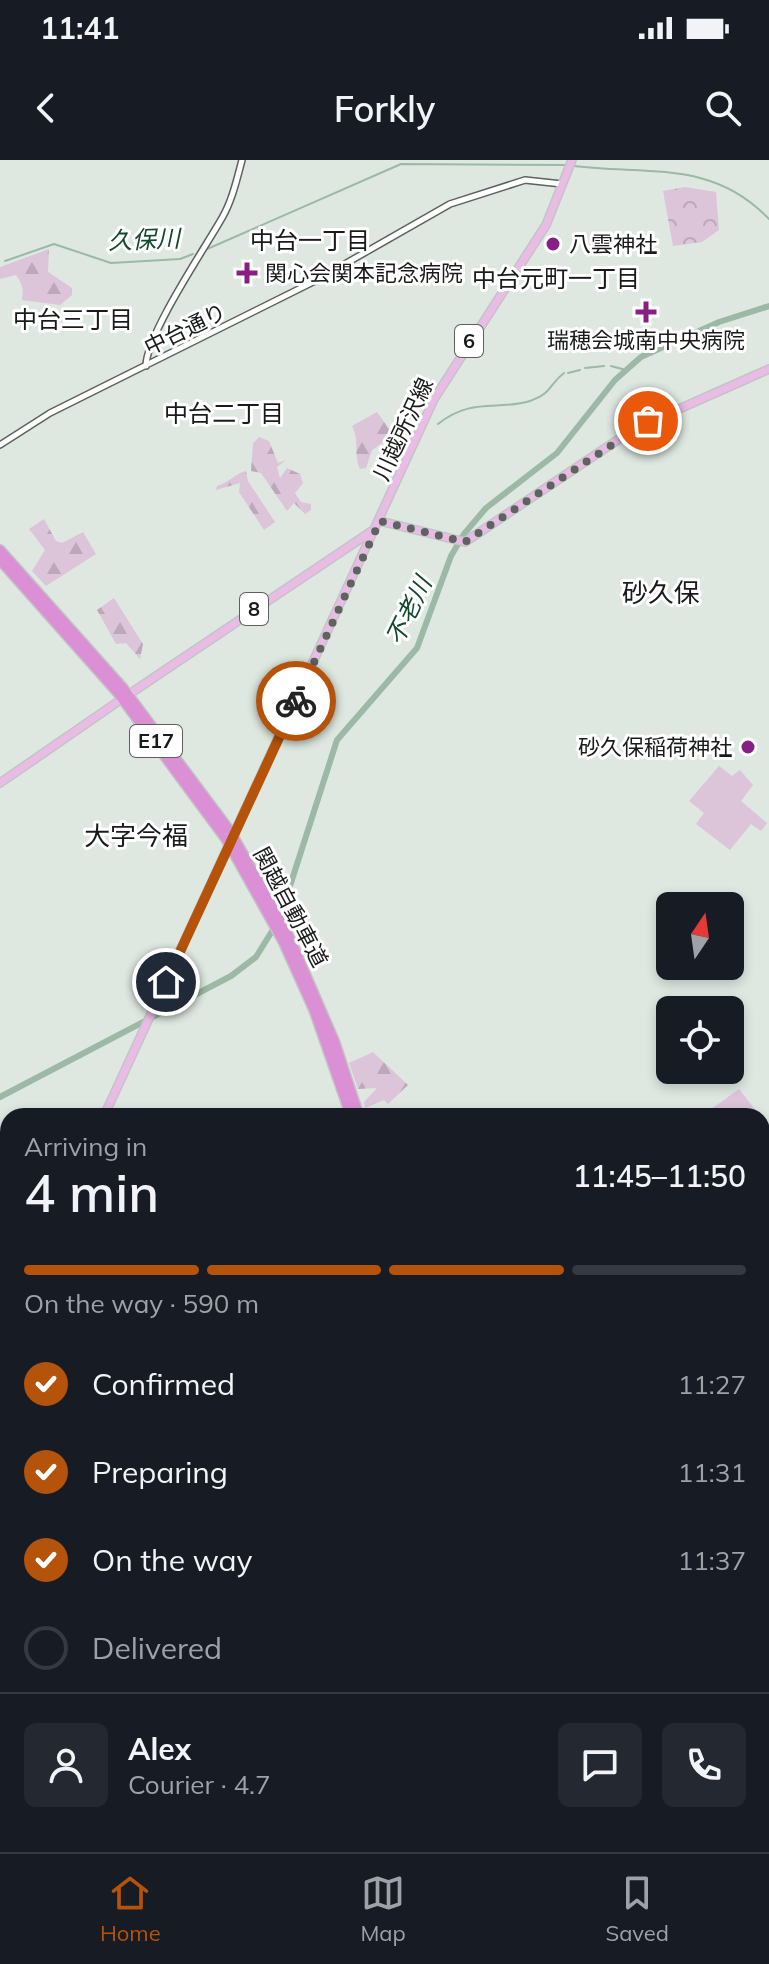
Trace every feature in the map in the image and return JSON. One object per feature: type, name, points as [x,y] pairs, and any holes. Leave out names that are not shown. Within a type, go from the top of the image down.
[{"type":"highway","name":"関越自動車道","points":[[0,550],[123,688],[228,835],[286,938],[335,1043],[356,1108]]},
{"type":"highway","name":"関越自動車道","points":[[0,560],[118,693],[228,835]]},
{"type":"highway","name":"関越自動車道","points":[[286,938],[348,1108]]},
{"type":"main road","name":"川越所沢線","points":[[108,1108],[442,384],[546,225],[570,164]]},
{"type":"main road","points":[[378,525],[460,540],[634,429],[769,369]]},
{"type":"main road","name":"8","points":[[134,691],[378,525]]},
{"type":"main road","points":[[0,783],[116,703]]},
{"type":"street","points":[[146,366],[197,255],[223,217],[242,160]]},
{"type":"street","name":"中台通り","points":[[0,445],[50,413],[315,281],[455,201],[525,180],[563,185]]},
{"type":"green space","points":[[685,187],[716,192],[719,230],[702,242],[673,246],[663,191]]},
{"type":"green space","points":[[49,249],[48,272],[72,288],[72,295],[60,305],[22,300],[23,290],[16,275],[0,279],[0,267]]},
{"type":"green space","points":[[377,412],[390,430],[389,438],[372,450],[366,468],[360,469],[352,426]]},
{"type":"green space","points":[[259,437],[269,441],[278,463],[286,460],[277,467],[280,478],[287,468],[300,474],[303,483],[295,493],[301,502],[311,504],[311,510],[305,514],[294,503],[287,511],[261,473],[251,471],[253,443]]},
{"type":"green space","points":[[246,471],[248,481],[275,522],[264,530],[239,492],[240,483],[216,490],[217,486]]},
{"type":"green space","points":[[44,519],[56,541],[62,543],[83,532],[96,554],[46,586],[32,571],[45,550],[29,529]]},
{"type":"green space","points":[[114,598],[143,644],[140,659],[126,643],[116,644],[97,610]]},
{"type":"green space","points":[[719,766],[732,776],[740,770],[753,785],[741,801],[767,823],[761,831],[751,824],[730,850],[696,824],[704,813],[689,801]]},
{"type":"green space","points":[[373,1052],[408,1085],[388,1104],[384,1100],[365,1108],[364,1102],[377,1088],[358,1089],[349,1063]]},
{"type":"green space","points":[[739,1089],[754,1108],[713,1108]]},
{"type":"waterway","name":"久保川","points":[[205,250],[401,164],[568,165]]},
{"type":"waterway","points":[[574,166],[654,171],[703,179],[726,187],[748,200],[769,219]]},
{"type":"waterway","name":"久保川","points":[[5,261],[54,244],[111,263],[180,259],[193,254]]},
{"type":"waterway","name":"不老川","points":[[0,1097],[231,976],[256,957],[279,920],[337,740],[417,648],[451,556],[464,534],[486,508],[557,453],[615,380],[641,357],[719,322],[769,306]]},
{"type":"waterway","points":[[585,368],[604,366]]},
{"type":"waterway","points":[[611,366],[626,370]]},
{"type":"waterway","points":[[568,373],[580,370]]},
{"type":"waterway","points":[[438,424],[473,407],[530,401],[547,392],[564,373]]},
{"type":"way so far","points":[[296,701],[380,521],[403,524],[465,542],[648,421]]},
{"type":"place","name":"八雲神社","points":[[553,244]]},
{"type":"place","name":"関心会関本記念病院","points":[[247,273]]},
{"type":"place","name":"瑞穂会城南中央病院","points":[[646,312]]},
{"type":"place","name":"砂久保稲荷神社","points":[[748,747]]},
{"type":"district","name":"中台一丁目","points":[[310,241]]},
{"type":"district","name":"中台元町一丁目","points":[[556,279]]},
{"type":"district","name":"中台三丁目","points":[[73,320]]},
{"type":"district","name":"中台二丁目","points":[[224,414]]},
{"type":"district","name":"砂久保","points":[[661,593]]},
{"type":"district","name":"大字今福","points":[[136,836]]},
{"type":"route","points":[[166,982],[296,701]]}]
